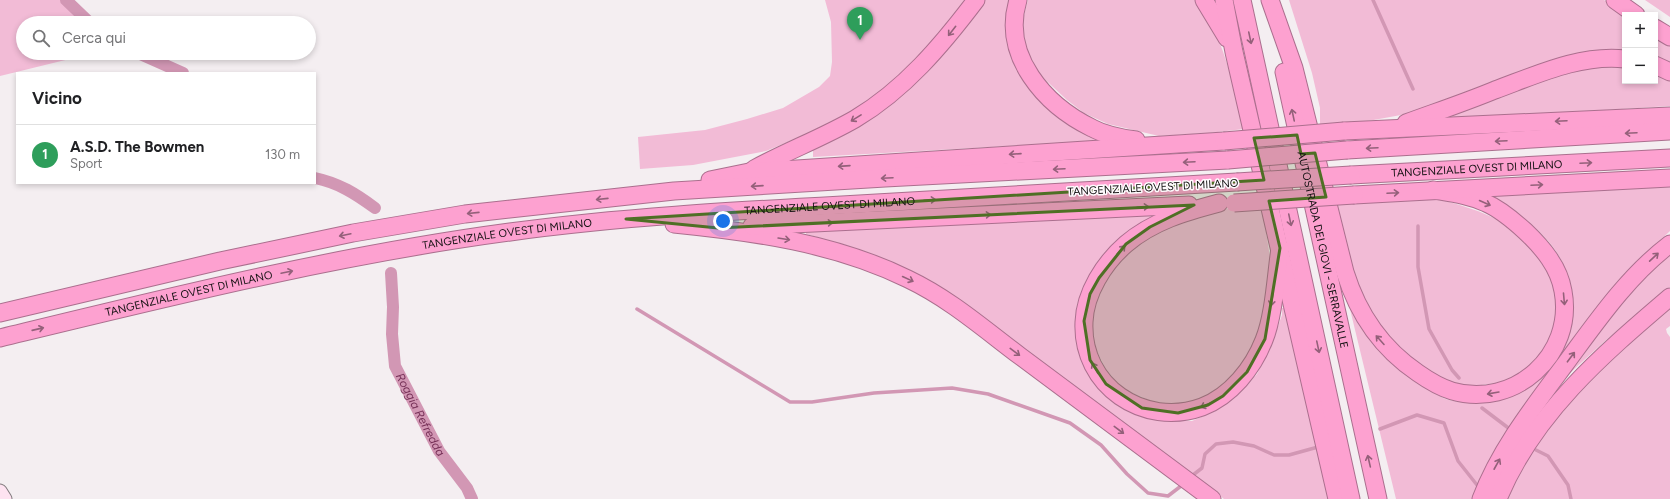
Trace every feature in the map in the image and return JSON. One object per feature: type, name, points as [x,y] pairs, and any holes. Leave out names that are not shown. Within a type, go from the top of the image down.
[{"type":"highway","points":[[749,172],[782,154],[820,138],[856,118],[890,94],[921,66],[948,36],[976,0]]},
{"type":"highway","points":[[1018,0],[1014,30],[1018,52],[1029,73],[1047,97],[1069,115],[1093,129],[1119,137],[1166,144]]},
{"type":"highway","points":[[1204,0],[1234,52]]},
{"type":"highway","points":[[1224,0],[1234,52],[1337,499]]},
{"type":"highway","points":[[1242,0],[1351,499]]},
{"type":"highway","points":[[1269,0],[1294,68],[1345,272],[1355,299],[1366,321],[1377,337],[1393,353],[1410,368],[1440,387],[1453,392],[1481,395],[1496,393],[1512,388],[1534,374],[1544,364],[1559,339],[1564,314],[1563,291],[1556,269],[1543,250],[1521,228],[1504,214],[1487,203],[1467,196],[1433,190]]},
{"type":"highway","name":"AUTOSTRADA DEI GIOVI - SERRAVALLE","points":[[1269,0],[1378,499]]},
{"type":"highway","points":[[1615,0],[1632,12]]},
{"type":"highway","points":[[1658,30],[1670,38]]},
{"type":"highway","points":[[1388,129],[1567,65],[1596,59],[1622,59]]},
{"type":"highway","points":[[1658,66],[1670,72]]},
{"type":"highway","points":[[641,195],[749,172],[1224,141],[1344,131],[1670,116]]},
{"type":"highway","name":"TANGENZIALE OVEST DI MILANO","points":[[0,313],[220,261],[353,233],[465,214],[641,195],[885,178],[1228,160],[1347,150],[1670,131]]},
{"type":"highway","name":"TANGENZIALE OVEST DI MILANO","points":[[0,338],[164,299],[365,255],[513,231],[626,219],[762,210],[1351,175],[1670,158]]},
{"type":"highway","points":[[718,228],[1227,203],[1433,190],[1670,178]]},
{"type":"highway","points":[[1227,203],[1185,212],[1165,219],[1150,227],[1126,244],[1111,260],[1099,278],[1090,294],[1086,308],[1084,334],[1090,360],[1099,375],[1115,393],[1142,408],[1164,413],[1192,411],[1208,405],[1223,396],[1247,372],[1257,356],[1264,339],[1269,323],[1280,248]]},
{"type":"highway","points":[[626,219],[718,228],[805,242],[855,257],[908,279],[962,311],[1009,348],[1212,499]]},
{"type":"highway","points":[[1481,499],[1487,482],[1509,443],[1598,320],[1633,277],[1670,244]]},
{"type":"highway","points":[[1498,499],[1520,455],[1539,425],[1565,393],[1623,336],[1670,297]]},
{"type":"street","points":[[0,491],[4,499]]},
{"type":"highlighted area","points":[[1297,135],[1301,154],[1315,153],[1326,197],[1269,201],[1280,248],[1265,339],[1247,372],[1223,396],[1208,405],[1178,413],[1142,408],[1106,384],[1090,360],[1084,321],[1090,294],[1099,278],[1126,244],[1150,227],[1194,205],[718,228],[626,219],[1264,180],[1254,138]]},
{"type":"shaded area","points":[[0,0],[62,0],[77,16],[16,16],[16,60],[65,60],[0,76]]},
{"type":"shaded area","points":[[825,0],[966,0],[918,58],[878,95],[824,127],[766,151],[693,165],[640,169],[638,137],[705,130],[747,119],[783,108],[819,87],[830,76],[832,62],[831,22]]},
{"type":"shaded area","points":[[985,0],[1013,0],[1010,46],[1099,139],[1099,141],[813,157],[813,150],[839,136],[952,44]]},
{"type":"shaded area","points":[[1028,0],[1195,0],[1205,13],[1220,44],[1244,129],[1159,136],[1108,124],[1084,113],[1067,100],[1037,72],[1026,49],[1022,23]]},
{"type":"shaded area","points":[[1289,0],[1604,0],[1622,12],[1622,52],[1401,115],[1346,125],[1320,126],[1320,108],[1312,73]]},
{"type":"shaded area","points":[[1645,0],[1670,0],[1670,17]]},
{"type":"shaded area","points":[[1658,35],[1670,43],[1670,64],[1658,59]]},
{"type":"shaded area","points":[[1622,65],[1622,84],[1658,84],[1658,75],[1670,81],[1670,106],[1443,120],[1442,118],[1556,75],[1588,67]]},
{"type":"shaded area","points":[[1670,181],[1670,231],[1632,267],[1590,316],[1554,367],[1473,499],[1396,499],[1349,305],[1400,368],[1410,378],[1443,398],[1459,402],[1477,402],[1488,401],[1513,394],[1534,383],[1551,367],[1564,348],[1571,327],[1573,304],[1569,280],[1559,256],[1552,246],[1526,220],[1485,194]]},
{"type":"shaded area","points":[[1431,197],[1478,211],[1505,224],[1528,242],[1538,253],[1553,278],[1557,292],[1558,306],[1556,321],[1551,337],[1540,356],[1529,368],[1514,377],[1497,383],[1477,386],[1458,385],[1444,381],[1417,364],[1392,341],[1373,316],[1359,291],[1344,241],[1336,204]]},
{"type":"shaded area","points":[[1262,206],[1272,270],[1258,337],[1236,374],[1215,392],[1194,402],[1171,405],[1151,401],[1130,392],[1118,384],[1106,369],[1095,348],[1091,327],[1094,300],[1102,284],[1121,258],[1142,240],[1201,211]]},
{"type":"shaded area","points":[[1157,214],[1128,233],[1085,286],[1077,305],[1075,329],[1080,352],[1143,416],[1161,420],[1192,421],[1215,411],[1236,397],[1257,374],[1271,346],[1282,315],[1282,308],[1286,308],[1329,499],[1224,499],[968,306],[915,274],[882,258],[806,234],[806,229]]},
{"type":"shaded area","points":[[1670,247],[1670,287],[1605,341],[1570,373],[1568,371],[1608,314]]},
{"type":"shaded area","points":[[1670,305],[1670,326],[1666,329],[1670,337],[1670,499],[1504,499],[1530,451],[1573,394]]},
{"type":"waterway","name":"Roggia Refredda","points":[[66,0],[83,16]]},
{"type":"waterway","points":[[1373,0],[1413,89]]},
{"type":"waterway","name":"Roggia Refredda","points":[[154,60],[181,72]]},
{"type":"waterway","name":"Roggia Refredda","points":[[316,178],[332,183],[347,190],[375,208]]},
{"type":"waterway","points":[[1418,226],[1418,267],[1429,329],[1452,370],[1459,378]]},
{"type":"waterway","name":"Roggia Refredda","points":[[391,273],[393,307],[392,334],[395,366],[439,451],[467,488],[472,499]]},
{"type":"waterway","points":[[637,309],[790,402],[812,402],[874,393],[952,388],[988,394],[1070,423],[1101,445],[1127,474],[1148,493],[1168,496],[1181,486]]},
{"type":"waterway","points":[[1482,408],[1511,430]]},
{"type":"waterway","points":[[1380,429],[1417,415],[1444,423],[1458,461],[1477,485]]},
{"type":"waterway","points":[[1193,475],[1202,468],[1205,454],[1216,444],[1233,442],[1254,446],[1274,455],[1289,455],[1318,447]]},
{"type":"waterway","points":[[1536,450],[1548,456],[1568,485],[1571,499]]},
{"type":"place","name":"A.S.D. The Bowmen","points":[[860,40]]}]
